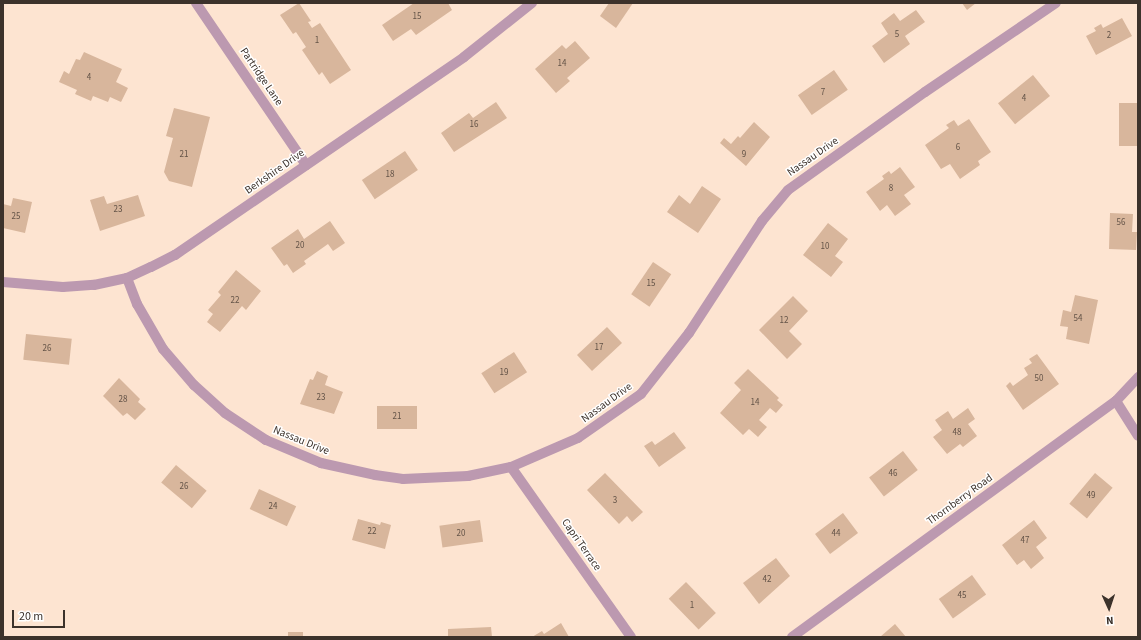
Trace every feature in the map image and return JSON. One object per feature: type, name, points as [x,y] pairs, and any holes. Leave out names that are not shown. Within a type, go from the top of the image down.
[{"type":"street","name":"Partridge Lane","points":[[196,3],[306,165]]},
{"type":"street","name":"Berkshire Drive","points":[[3,282],[63,287],[94,285],[127,278],[175,255],[464,57],[532,3]]},
{"type":"street","name":"Nassau Drive","points":[[127,278],[137,304],[163,349],[194,385],[225,413],[266,440],[321,463],[375,475],[403,478],[468,476],[511,467],[578,438],[641,394],[689,333],[762,221],[788,190],[925,92],[1056,3]]},
{"type":"street","name":"Thornberry Road","points":[[792,637],[1116,401],[1138,377]]},
{"type":"street","points":[[1116,401],[1138,436]]},
{"type":"street","name":"Capri Terrace","points":[[511,467],[631,637]]},
{"type":"building","points":[[299,3],[311,21],[308,22],[312,28],[320,23],[351,70],[330,84],[322,72],[319,75],[302,50],[306,47],[296,32],[293,34],[280,15]]},
{"type":"building","points":[[414,3],[448,3],[452,10],[416,35],[411,29],[393,41],[382,25]]},
{"type":"building","points":[[609,3],[633,3],[616,28],[600,16]]},
{"type":"building","points":[[962,3],[976,3],[967,10]]},
{"type":"building","points":[[916,10],[925,22],[905,36],[910,44],[884,63],[872,46],[888,34],[881,23],[894,13],[900,21]]},
{"type":"building","points":[[1122,18],[1132,36],[1096,55],[1086,36],[1096,31],[1094,28],[1101,24],[1103,28]]},
{"type":"building","points":[[575,41],[590,58],[567,78],[570,81],[556,93],[535,69],[562,45],[566,49]]},
{"type":"building","points":[[84,52],[122,69],[116,82],[128,88],[121,102],[110,97],[108,102],[93,96],[91,101],[75,94],[77,90],[59,82],[64,71],[69,74],[76,59],[80,60]]},
{"type":"building","points":[[834,70],[848,90],[812,115],[798,95]]},
{"type":"building","points":[[1033,75],[1050,96],[1015,124],[998,103]]},
{"type":"building","points":[[496,102],[507,118],[454,152],[441,133],[469,113],[473,118]]},
{"type":"building","points":[[1119,103],[1138,103],[1138,146],[1119,146]]},
{"type":"building","points":[[174,108],[210,117],[192,187],[169,181],[164,172],[173,138],[166,136]]},
{"type":"building","points":[[969,119],[991,152],[978,161],[980,165],[960,179],[950,164],[941,169],[925,145],[949,128],[946,125],[954,120],[958,126]]},
{"type":"building","points":[[754,122],[770,137],[746,166],[720,143],[724,138],[731,144],[738,136],[740,138]]},
{"type":"building","points":[[405,151],[418,170],[375,199],[362,180]]},
{"type":"building","points":[[900,167],[915,187],[904,195],[911,204],[895,216],[887,205],[880,211],[866,192],[884,179],[882,176],[889,171],[891,174]]},
{"type":"building","points":[[702,186],[721,199],[698,233],[667,212],[679,195],[690,204]]},
{"type":"building","points":[[138,195],[145,216],[100,231],[90,200],[104,196],[107,204]]},
{"type":"building","points":[[13,198],[32,202],[25,233],[3,228],[3,204],[11,206]]},
{"type":"building","points":[[1110,213],[1133,214],[1132,232],[1137,232],[1136,250],[1109,249]]},
{"type":"building","points":[[330,221],[345,243],[333,251],[328,244],[304,261],[306,264],[293,273],[287,264],[284,266],[271,248],[298,229],[304,239]]},
{"type":"building","points":[[828,223],[848,239],[835,256],[843,262],[831,277],[803,255]]},
{"type":"building","points":[[653,262],[671,274],[649,307],[631,294]]},
{"type":"building","points":[[236,270],[261,291],[246,310],[242,306],[220,332],[207,322],[213,314],[208,310],[221,295],[218,292]]},
{"type":"building","points":[[1075,295],[1098,300],[1089,344],[1066,339],[1068,327],[1060,326],[1063,310],[1071,312]]},
{"type":"building","points":[[793,296],[808,311],[789,331],[802,344],[787,359],[759,330]]},
{"type":"building","points":[[607,327],[622,343],[592,371],[577,355]]},
{"type":"building","points":[[26,334],[72,339],[69,365],[23,360]]},
{"type":"building","points":[[514,352],[527,372],[494,393],[481,373]]},
{"type":"building","points":[[1037,354],[1059,384],[1023,410],[1006,386],[1010,382],[1013,386],[1028,375],[1024,368],[1032,363],[1029,359]]},
{"type":"building","points":[[748,369],[779,398],[777,400],[783,405],[776,413],[770,408],[759,420],[767,427],[758,437],[749,429],[743,435],[720,413],[741,390],[734,383]]},
{"type":"building","points":[[317,371],[328,376],[325,385],[343,392],[334,414],[300,404],[310,379],[313,380]]},
{"type":"building","points":[[119,378],[140,399],[138,402],[146,409],[135,420],[127,413],[123,416],[103,396]]},
{"type":"building","points":[[377,406],[417,406],[417,429],[377,429]]},
{"type":"building","points":[[968,408],[975,419],[968,424],[977,436],[963,447],[960,444],[947,454],[933,437],[942,430],[935,420],[948,411],[953,419]]},
{"type":"building","points":[[674,432],[686,448],[659,467],[644,446],[652,441],[655,445]]},
{"type":"building","points":[[903,451],[918,470],[884,496],[869,477]]},
{"type":"building","points":[[176,465],[207,491],[192,508],[161,483]]},
{"type":"building","points":[[605,473],[643,512],[632,522],[627,516],[619,524],[587,490]]},
{"type":"building","points":[[1095,473],[1113,488],[1087,518],[1069,504]]},
{"type":"building","points":[[259,489],[296,506],[287,526],[250,509]]},
{"type":"building","points":[[843,513],[858,533],[830,554],[815,534]]},
{"type":"building","points":[[358,519],[380,525],[381,522],[391,525],[385,549],[352,540]]},
{"type":"building","points":[[480,520],[483,542],[442,547],[439,526]]},
{"type":"building","points":[[1034,520],[1047,538],[1036,547],[1044,558],[1031,569],[1024,560],[1017,565],[1002,545]]},
{"type":"building","points":[[776,558],[790,576],[759,604],[743,583]]},
{"type":"building","points":[[972,575],[986,594],[953,619],[939,599]]},
{"type":"building","points":[[686,582],[716,613],[699,630],[669,599]]},
{"type":"building","points":[[561,623],[569,637],[532,637],[542,631],[544,634]]},
{"type":"building","points":[[895,624],[906,637],[880,637]]},
{"type":"building","points":[[491,627],[492,637],[448,637],[448,629]]},
{"type":"building","points":[[288,632],[303,632],[303,637],[288,637]]}]
